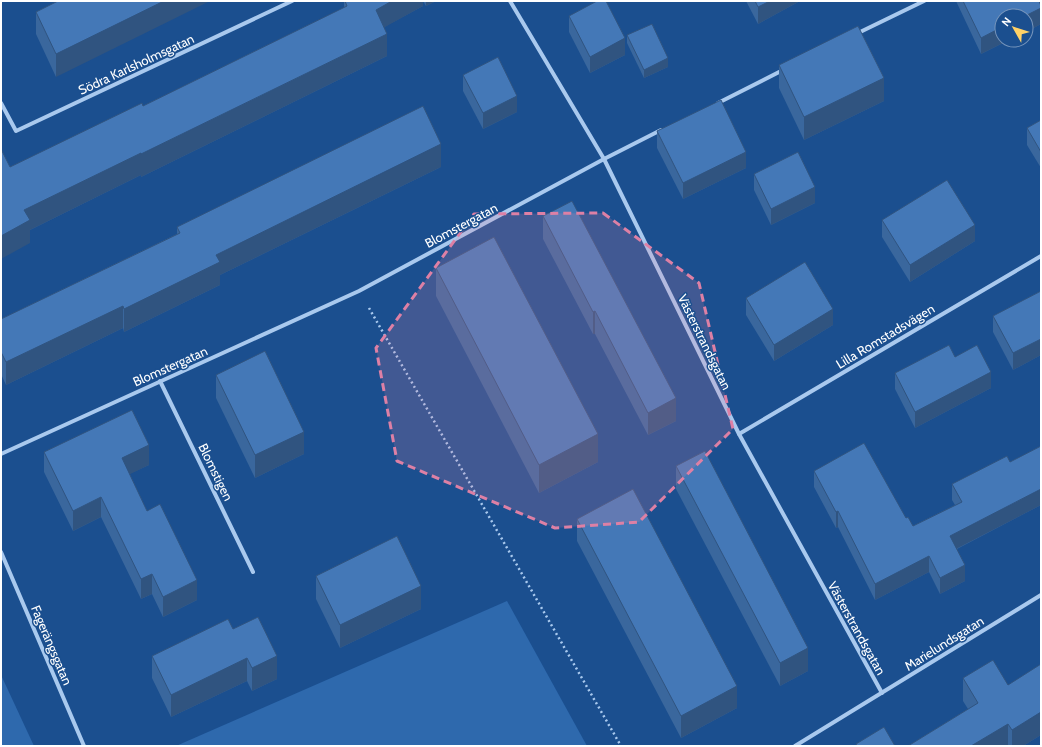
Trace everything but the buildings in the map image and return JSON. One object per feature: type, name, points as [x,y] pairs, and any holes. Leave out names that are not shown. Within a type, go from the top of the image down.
[{"type":"street","name":"Södra Karlsholmsgatan","points":[[1,103],[16,131],[292,1]]},
{"type":"street","name":"Västerstrandsgatan","points":[[510,1],[604,159],[739,434],[882,693]]},
{"type":"street","points":[[853,36],[924,1]]},
{"type":"street","points":[[710,106],[789,68]]},
{"type":"street","name":"Blomstergatan","points":[[1,454],[359,291],[604,159],[668,127]]},
{"type":"street","name":"Lilla Romstadsvägen","points":[[739,434],[1041,256]]},
{"type":"street","name":"Blomstigen","points":[[160,381],[253,572]]},
{"type":"street","name":"Fagerängsgatan","points":[[1,552],[84,746]]},
{"type":"street","name":"Marielundsgatan","points":[[795,746],[1041,594]]},
{"type":"path","points":[[359,291],[621,746]]},
{"type":"highlighted area","points":[[603,213],[699,283],[733,429],[639,522],[555,528],[397,461],[376,348],[474,214]]},
{"type":"shaded area","points":[[507,601],[587,746],[176,746]]},
{"type":"shaded area","points":[[1,675],[34,746],[1,746]]}]
